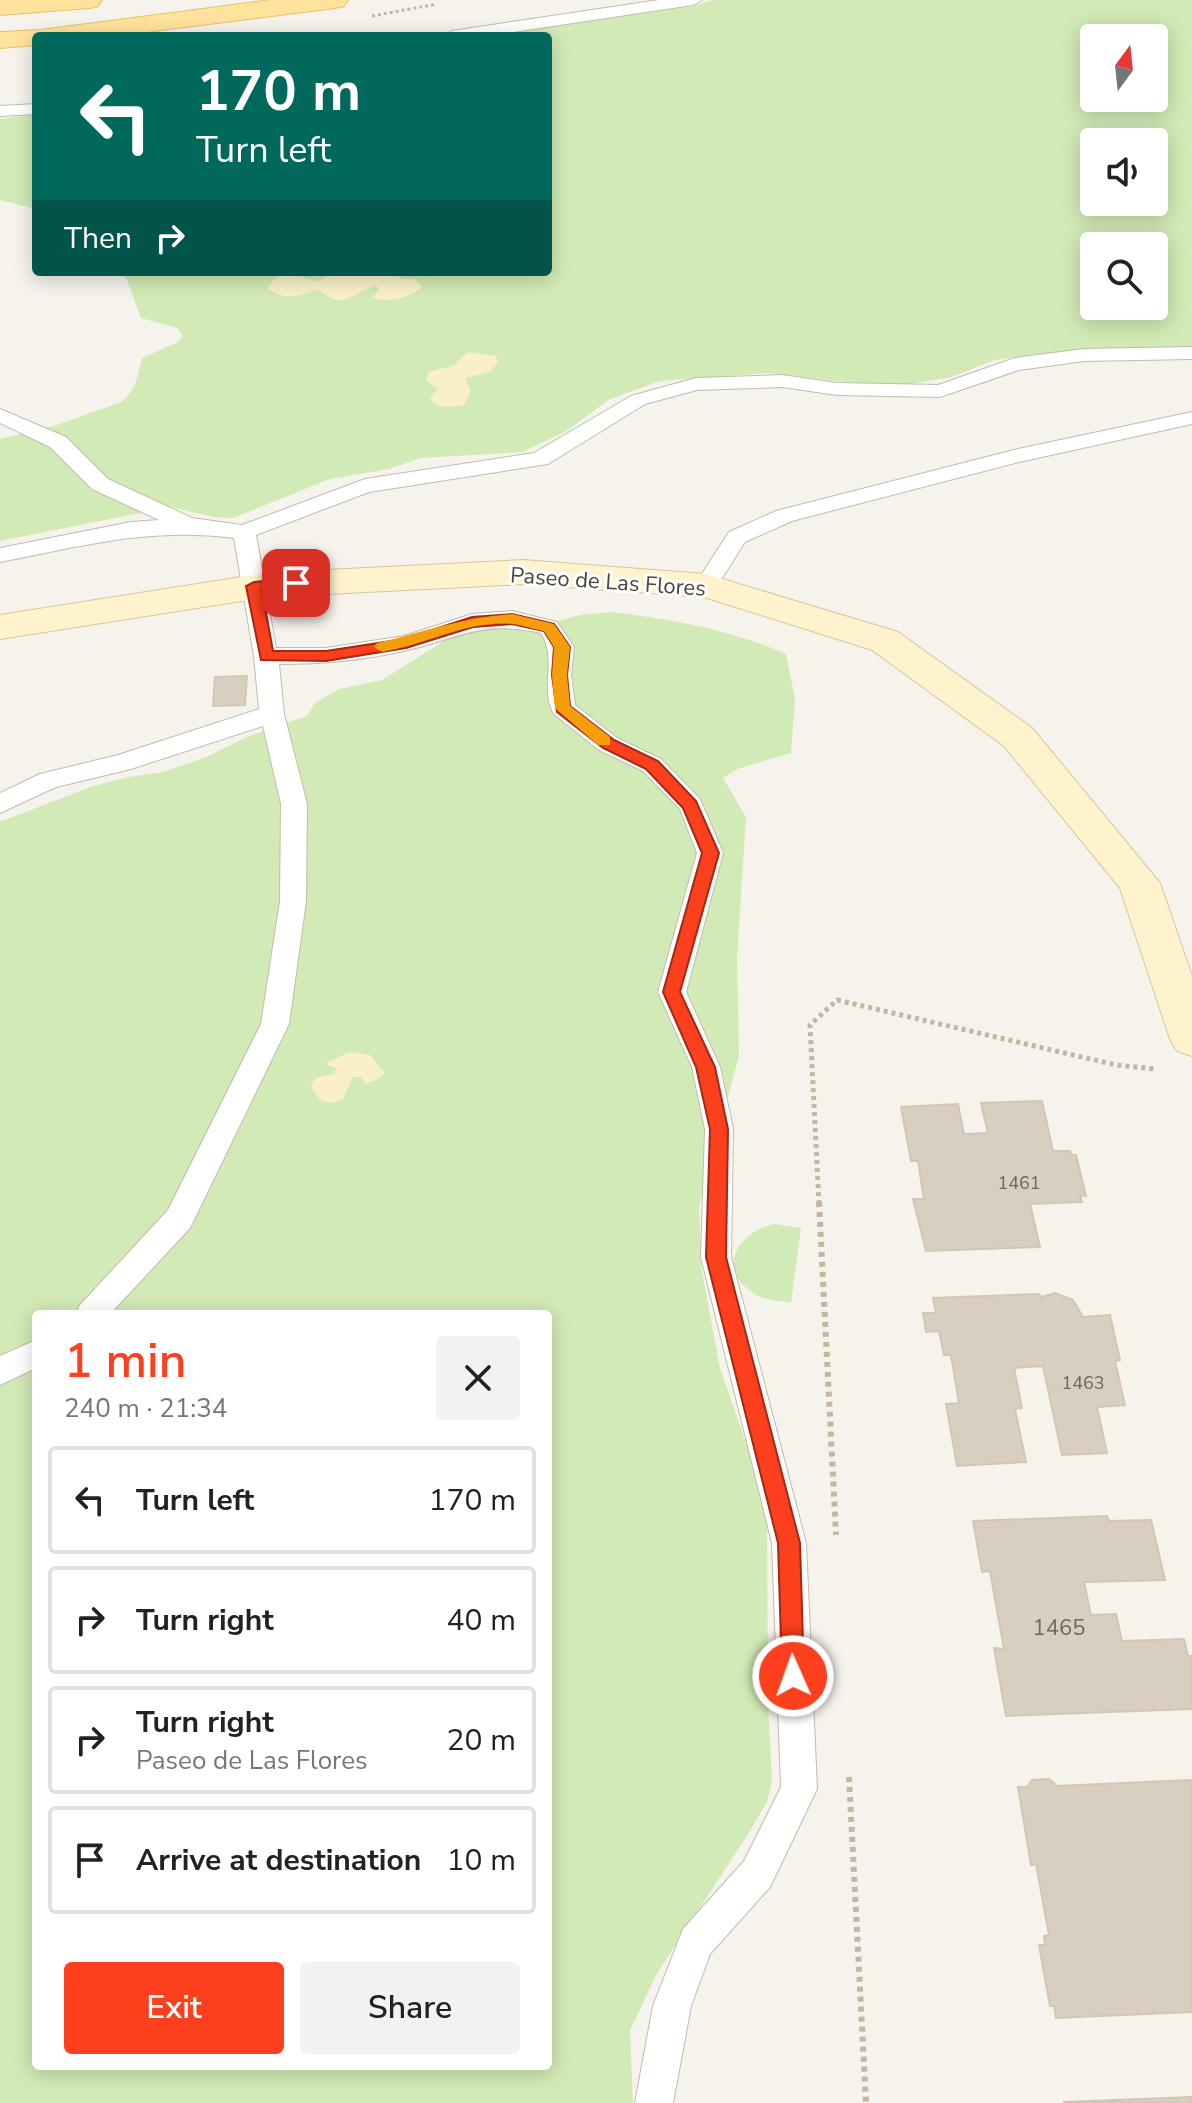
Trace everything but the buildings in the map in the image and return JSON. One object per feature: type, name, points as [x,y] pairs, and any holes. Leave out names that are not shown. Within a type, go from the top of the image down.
[{"type":"main road","points":[[0,7],[89,0]]},
{"type":"main road","points":[[83,32],[335,0]]},
{"type":"main road","points":[[0,40],[32,37]]},
{"type":"street","name":"Paseo de Las Flores","points":[[0,627],[254,586],[523,572],[706,586],[885,641],[1018,737],[1139,883],[1192,1039]]},
{"type":"lane","points":[[479,32],[693,0]]},
{"type":"lane","points":[[0,111],[32,109]]},
{"type":"lane","points":[[0,555],[131,529],[188,525],[244,532],[365,486],[540,459],[638,400],[696,384],[782,381],[837,389],[940,391],[1015,364],[1084,355],[1192,353]]},
{"type":"lane","points":[[0,415],[58,442],[100,484],[188,525]]},
{"type":"lane","points":[[706,586],[737,537],[784,516],[1018,456],[1192,418]]},
{"type":"lane","points":[[95,1310],[179,1219],[275,1024],[293,901],[294,804],[272,714],[266,656],[244,532]]},
{"type":"lane","points":[[266,656],[326,656],[406,643],[472,622],[512,619],[549,627],[562,647],[559,675],[563,708],[608,744],[652,765],[691,805],[710,853],[672,992],[708,1079],[719,1129],[716,1257],[789,1543],[799,1789],[757,1874],[696,1942],[672,2006],[654,2103]]},
{"type":"lane","points":[[0,804],[49,780],[122,763],[272,714]]},
{"type":"lane","points":[[0,1371],[32,1355]]},
{"type":"path","points":[[837,1548],[810,1025],[837,1000],[1116,1065],[1162,1070]]},
{"type":"path","points":[[849,1770],[866,2103]]},
{"type":"green space","points":[[714,0],[1192,0],[1192,346],[1065,351],[994,360],[952,377],[890,387],[768,373],[660,381],[610,399],[565,432],[522,452],[421,458],[389,469],[330,479],[233,518],[213,517],[171,507],[0,541],[0,439],[57,425],[121,402],[133,388],[142,358],[178,342],[183,336],[177,328],[141,318],[124,276],[552,276],[552,32],[509,32],[688,7]]},
{"type":"green space","points":[[32,115],[32,208],[0,200],[0,119]]},
{"type":"green space","points":[[612,612],[723,632],[786,654],[795,699],[791,753],[737,769],[723,778],[746,817],[737,958],[739,1055],[699,1207],[701,1266],[720,1368],[756,1472],[767,1519],[768,1705],[772,1780],[767,1802],[656,1975],[630,2031],[633,2103],[0,2103],[0,822],[90,787],[163,772],[204,758],[247,737],[307,716],[315,703],[339,689],[382,680],[457,633],[481,626],[530,629],[580,615]]},
{"type":"green space","points":[[774,1224],[801,1228],[791,1303],[759,1296],[743,1285],[736,1274],[734,1264],[741,1244],[761,1228]]},
{"type":"sand","points":[[281,276],[320,281],[326,276],[397,276],[414,279],[422,287],[405,297],[385,300],[372,298],[379,290],[377,286],[343,300],[330,298],[318,290],[287,296],[268,289],[272,281]]},
{"type":"sand","points":[[468,352],[496,356],[498,363],[490,372],[465,378],[471,392],[464,405],[444,407],[436,404],[430,397],[438,389],[426,381],[428,372],[453,366]]},
{"type":"sand","points":[[349,1052],[370,1055],[385,1073],[365,1084],[362,1077],[353,1077],[343,1099],[333,1103],[323,1101],[311,1084],[316,1078],[334,1074],[336,1068],[325,1064]]},
{"type":"slow traffic","points":[[382,647],[406,643],[472,622],[512,619],[549,627],[562,647],[559,675],[563,708],[604,741]]},
{"type":"route","points":[[296,583],[254,586],[266,656],[326,656],[406,643],[472,622],[512,619],[549,627],[562,647],[559,675],[563,708],[608,744],[652,765],[691,805],[710,853],[672,992],[706,1067],[719,1129],[716,1257],[789,1543],[793,1676]]}]
